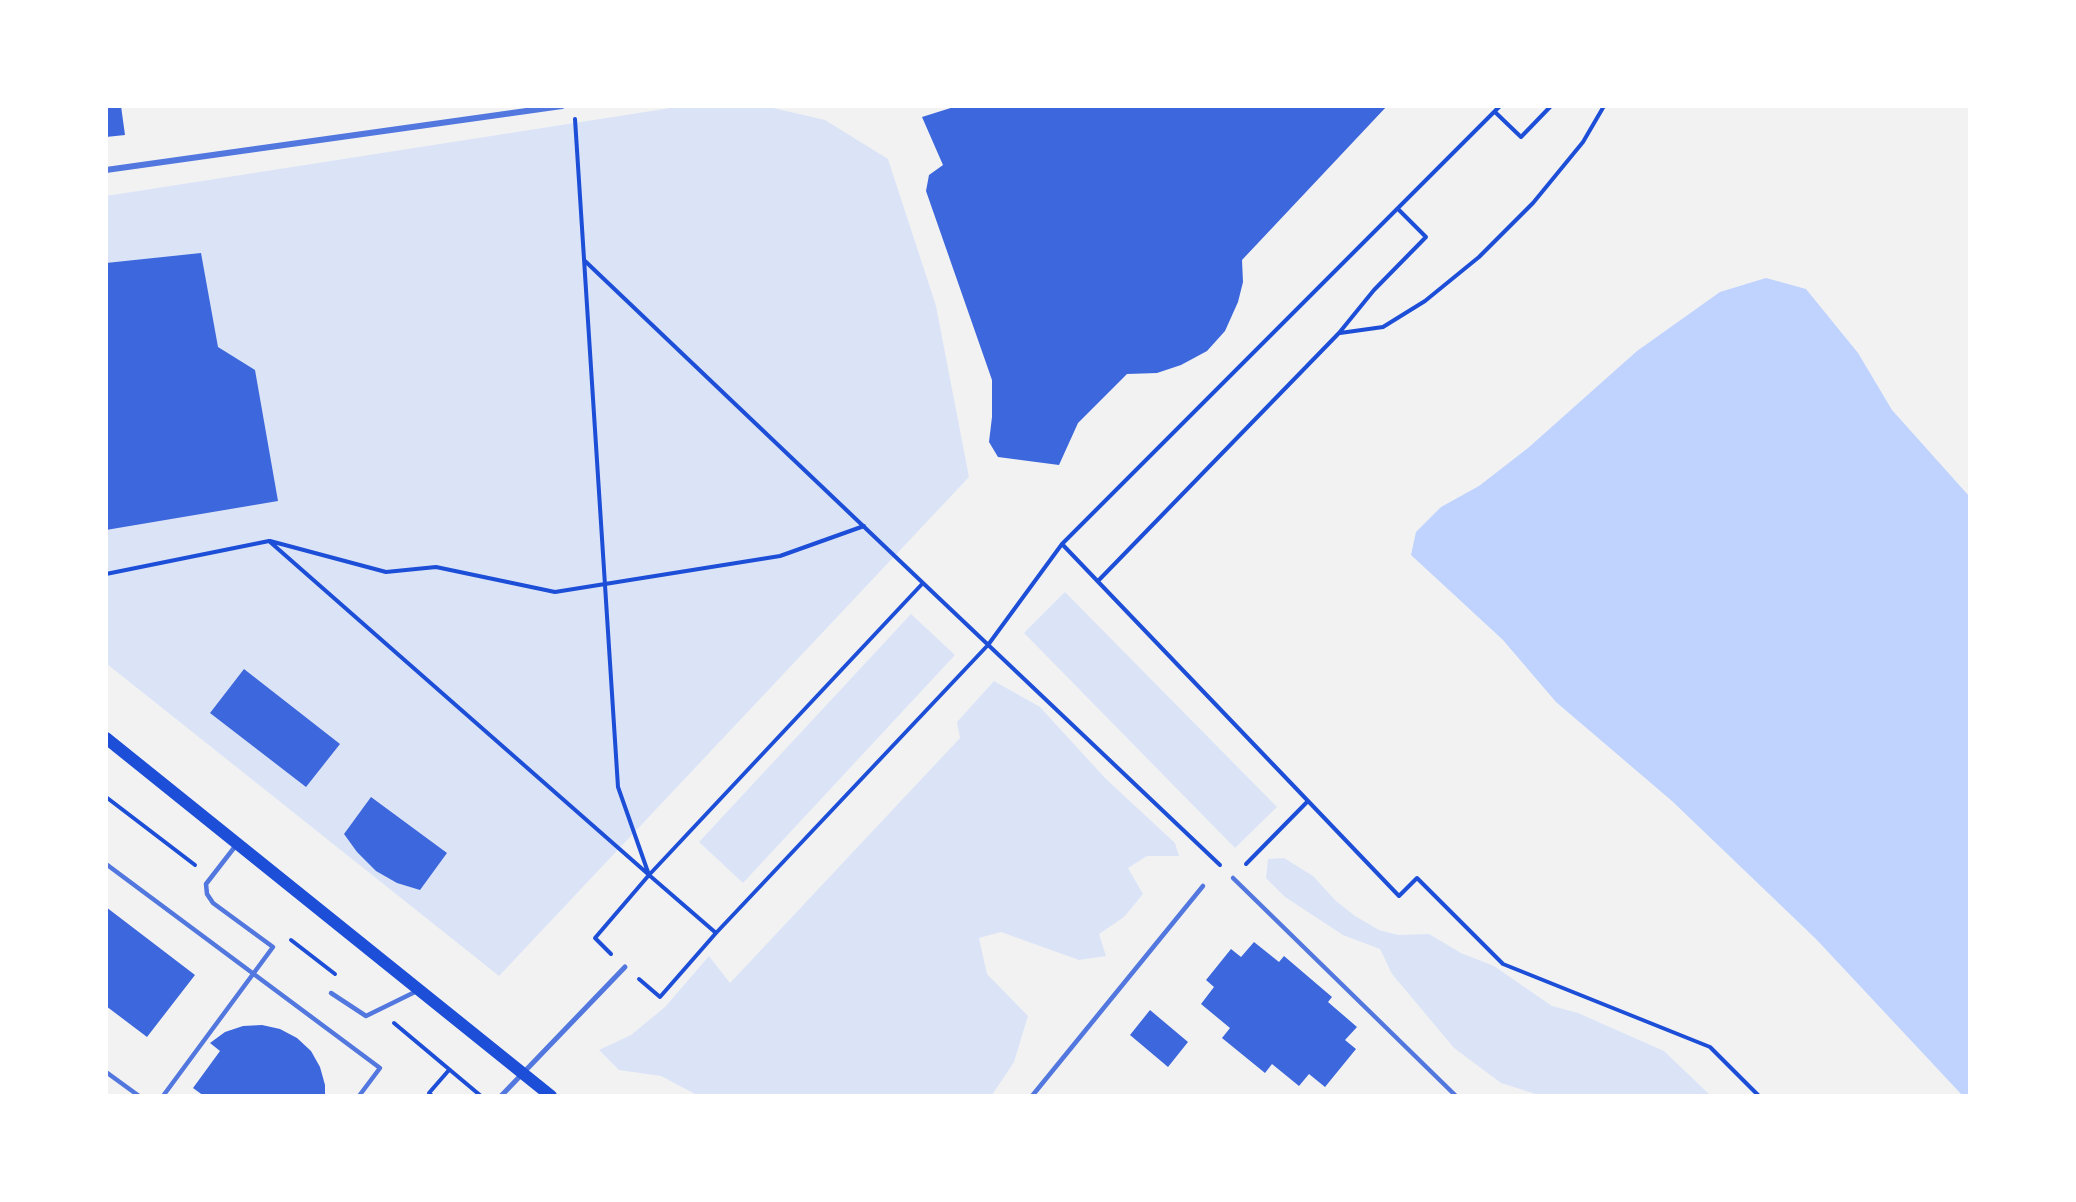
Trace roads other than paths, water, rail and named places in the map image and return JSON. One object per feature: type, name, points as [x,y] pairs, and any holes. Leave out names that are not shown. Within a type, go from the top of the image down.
[{"type":"main road","points":[[106,738],[551,1095]]},
{"type":"street","points":[[106,170],[562,106]]},
{"type":"street","points":[[501,1095],[625,966]]},
{"type":"lane","points":[[163,1095],[273,947],[213,903],[207,894],[206,884],[237,843]]},
{"type":"lane","points":[[106,864],[380,1068],[359,1095]]},
{"type":"lane","points":[[1233,878],[1456,1095]]},
{"type":"lane","points":[[1032,1095],[1203,886]]},
{"type":"lane","points":[[331,993],[366,1016],[420,990]]},
{"type":"lane","points":[[106,1072],[139,1095]]},
{"type":"water","points":[[1766,278],[1806,289],[1858,353],[1892,410],[1969,496],[1969,1095],[1962,1095],[1816,939],[1672,801],[1556,702],[1503,640],[1411,555],[1416,532],[1441,507],[1479,486],[1528,448],[1637,351],[1720,292]]}]
